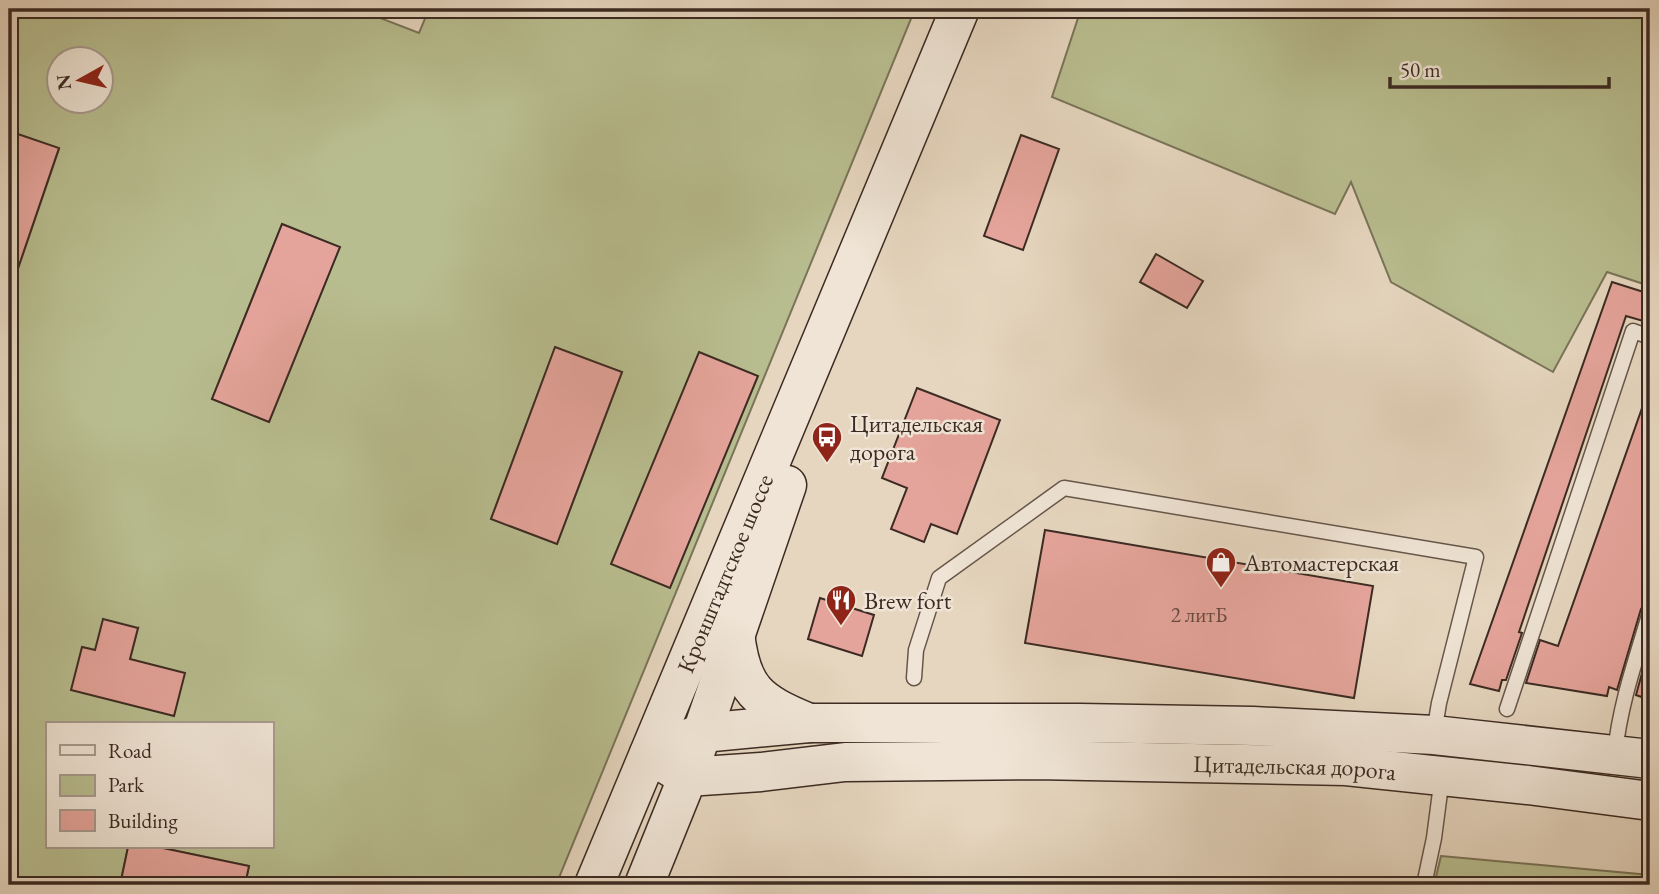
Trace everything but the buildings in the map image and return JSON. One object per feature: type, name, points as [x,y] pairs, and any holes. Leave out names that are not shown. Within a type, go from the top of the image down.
[{"type":"street","name":"Кронштадтское шоссе","points":[[594,885],[960,9]]},
{"type":"street","name":"Кронштадтское шоссе","points":[[644,885],[687,777],[813,406],[855,262]]},
{"type":"street","points":[[736,633],[738,657],[751,689],[772,707],[809,723]]},
{"type":"street","name":"Цитадельская дорога","points":[[649,754],[702,733],[809,723],[1240,726],[1434,735],[1633,757]]},
{"type":"street","points":[[649,754],[687,777]]},
{"type":"street","name":"Цитадельская дорога","points":[[687,777],[845,762],[1035,760],[1346,766],[1650,801]]},
{"type":"lane","points":[[1507,709],[1633,331],[1650,337]]},
{"type":"lane","points":[[914,678],[916,650],[939,578],[1064,488],[1476,558],[1439,703],[1434,735]]},
{"type":"lane","points":[[1633,757],[1618,720],[1650,612]]},
{"type":"lane","points":[[1424,885],[1434,838],[1442,776]]},
{"type":"green space","points":[[9,9],[368,9],[367,13],[419,33],[429,9],[915,9],[556,885],[245,885],[249,866],[163,848],[273,848],[273,722],[46,722],[46,848],[128,848],[120,885],[9,885],[9,295],[59,149],[9,131]],"holes":[[[282,224],[339,248],[269,422],[212,399]],[[555,348],[622,372],[557,544],[491,519]],[[138,628],[130,659],[82,647],[95,650]]]},
{"type":"green space","points":[[1081,9],[1650,9],[1650,286],[1607,272],[1553,372],[1391,282],[1351,182],[1335,214],[1052,97]]},
{"type":"green space","points":[[1441,856],[1650,875],[1650,885],[1434,885]]},
{"type":"place","name":"Цитадельская дорога","points":[[827,464]]},
{"type":"place","name":"Автомастерская","points":[[1221,589]]},
{"type":"place","name":"Brew fort","points":[[841,627]]}]
